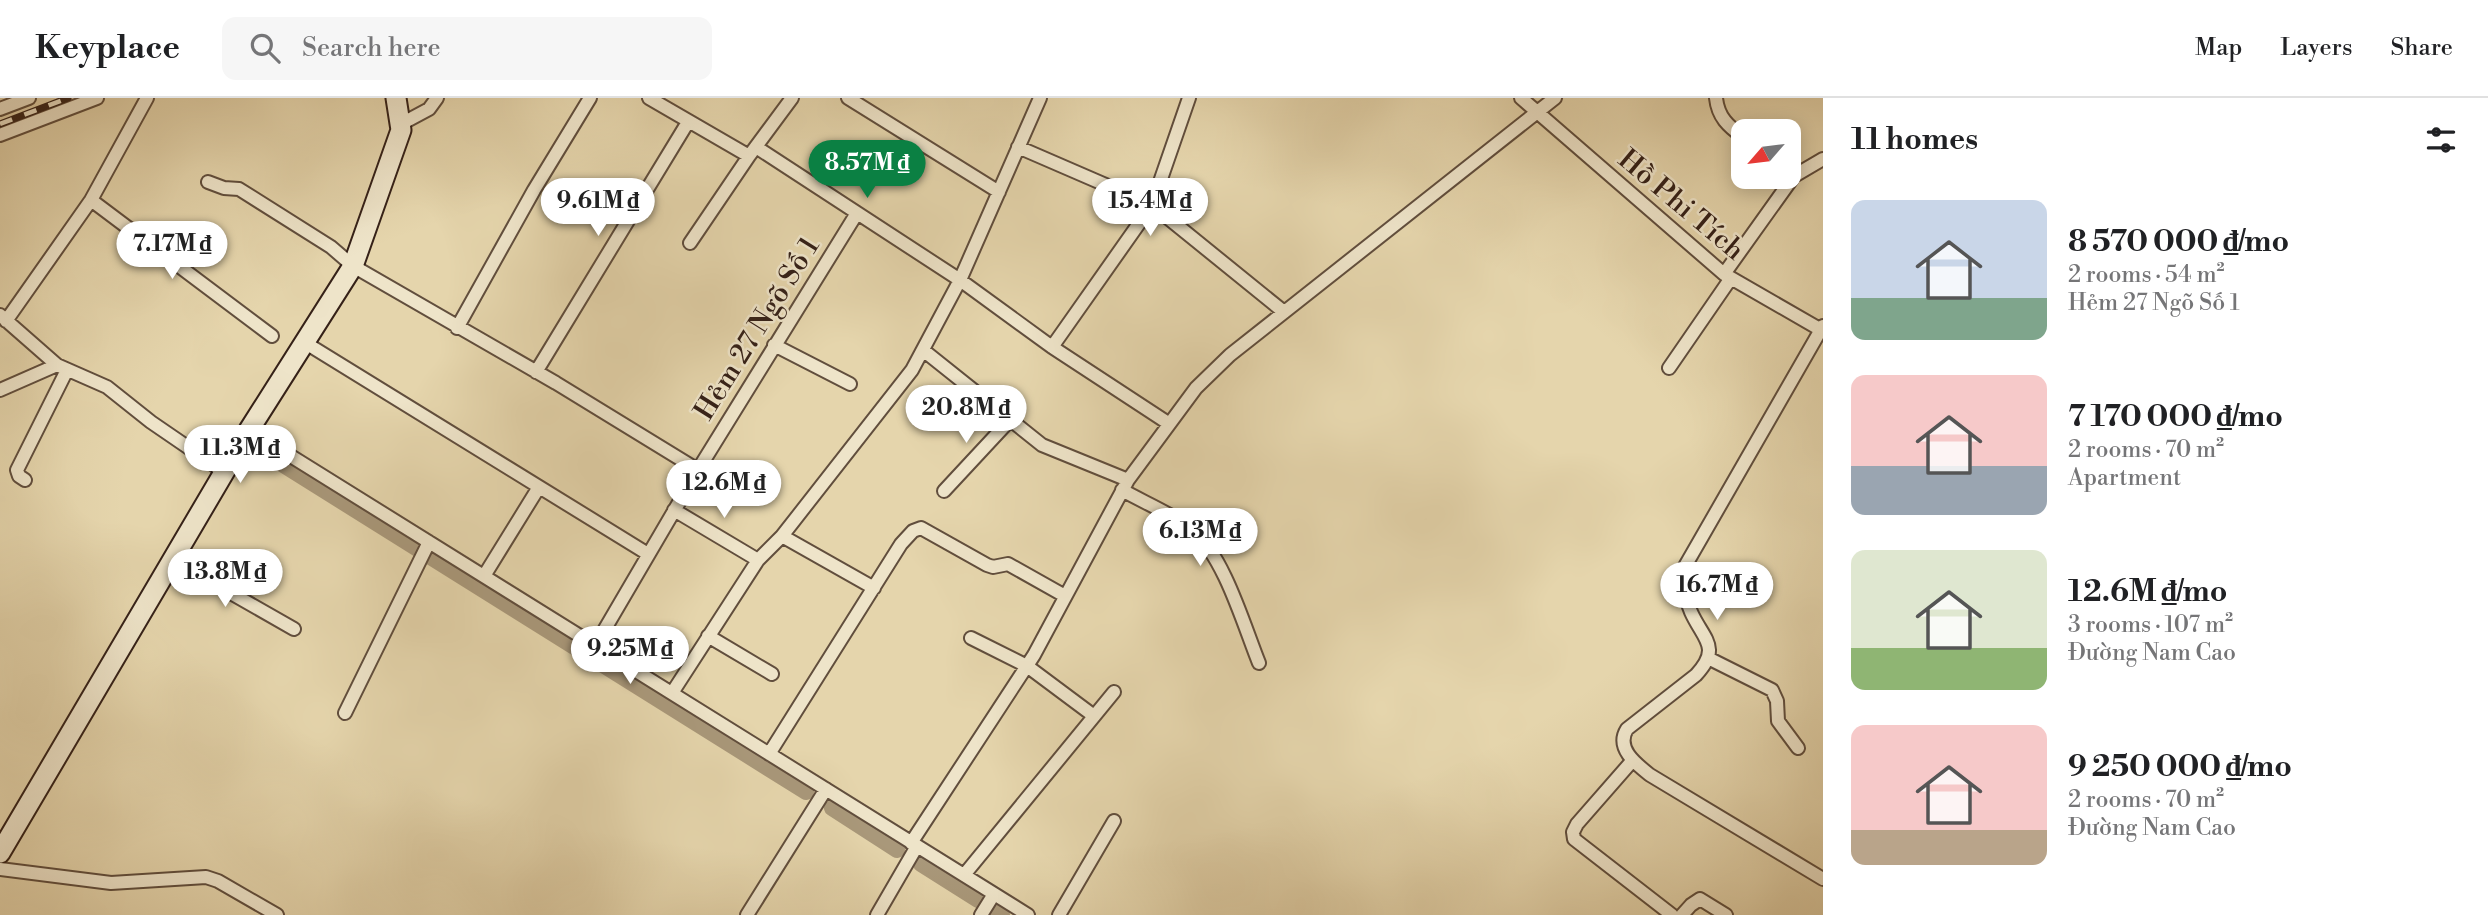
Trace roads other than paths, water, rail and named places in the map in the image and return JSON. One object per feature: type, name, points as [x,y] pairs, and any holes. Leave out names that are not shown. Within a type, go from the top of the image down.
[{"type":"main road","points":[[0,853],[249,429],[353,266],[401,124],[396,98]]},
{"type":"street","points":[[0,109],[29,98]]},
{"type":"street","points":[[0,135],[97,98]]},
{"type":"street","points":[[147,98],[91,200],[3,318],[62,367],[107,387],[151,422],[224,472]]},
{"type":"street","points":[[401,124],[429,108],[437,98]]},
{"type":"street","points":[[457,327],[492,262],[590,98]]},
{"type":"street","points":[[649,98],[688,122],[752,151],[857,213],[960,280],[1052,347],[1168,423]]},
{"type":"street","points":[[690,243],[752,151],[792,98]]},
{"type":"street","points":[[848,98],[999,192]]},
{"type":"street","points":[[672,693],[758,559],[782,536],[912,370],[960,280],[1040,98]]},
{"type":"street","points":[[1052,347],[1152,205],[1189,98]]},
{"type":"street","name":"Hồ Phi Tích","points":[[1521,98],[1727,276],[1822,329]]},
{"type":"street","points":[[877,915],[914,844],[1027,666],[1125,485],[1196,388],[1230,355],[1555,98]]},
{"type":"street","points":[[1716,98],[1718,110],[1731,128]]},
{"type":"street","points":[[536,372],[688,122]]},
{"type":"street","points":[[1018,148],[1152,205],[1284,312]]},
{"type":"street","points":[[1801,169],[1823,159]]},
{"type":"street","points":[[208,182],[224,188],[239,189],[331,247],[353,266],[698,470]]},
{"type":"street","points":[[1669,368],[1782,189]]},
{"type":"street","points":[[91,200],[272,336]]},
{"type":"street","name":"Hẻm 27 Ngõ Số 1","points":[[595,646],[698,470],[857,213]]},
{"type":"street","points":[[1822,329],[1680,575],[1691,612],[1706,636],[1710,652],[1705,665],[1627,729],[1623,735],[1623,744],[1633,760],[1650,775],[1823,879]]},
{"type":"street","points":[[304,342],[648,554]]},
{"type":"street","points":[[774,345],[850,384]]},
{"type":"street","points":[[923,350],[1042,445],[1125,485],[1201,538],[1227,582],[1259,663]]},
{"type":"street","points":[[0,390],[62,367]]},
{"type":"street","points":[[25,480],[19,476],[18,470],[62,367]]},
{"type":"street","points":[[944,491],[1010,420]]},
{"type":"street","points":[[249,429],[1028,915]]},
{"type":"street","points":[[484,576],[539,487]]},
{"type":"street","points":[[674,510],[758,559]]},
{"type":"street","points":[[769,754],[901,544],[913,531],[921,528],[987,565],[993,567],[1008,564],[1065,596]]},
{"type":"street","points":[[782,536],[874,588]]},
{"type":"street","points":[[345,713],[429,542]]},
{"type":"street","points":[[173,560],[294,629]]},
{"type":"street","points":[[708,636],[772,674]]},
{"type":"street","points":[[971,638],[1027,666],[1094,716]]},
{"type":"street","points":[[1708,657],[1772,690],[1777,701],[1778,721],[1798,748]]},
{"type":"street","points":[[964,875],[1114,692]]},
{"type":"street","points":[[1633,760],[1577,824],[1573,832],[1574,839],[1672,915]]},
{"type":"street","points":[[747,915],[826,789]]},
{"type":"street","points":[[1059,915],[1114,821]]},
{"type":"street","points":[[0,869],[111,883],[206,877],[218,881],[277,915]]},
{"type":"street","points":[[981,915],[994,894]]},
{"type":"street","points":[[1682,915],[1700,899],[1726,915]]},
{"type":"waterway","points":[[269,456],[806,792]]},
{"type":"waterway","points":[[832,808],[897,850]]},
{"type":"waterway","points":[[921,864],[978,900]]},
{"type":"waterway","points":[[996,912],[1002,915]]},
{"type":"railway","points":[[0,124],[68,98]]}]
